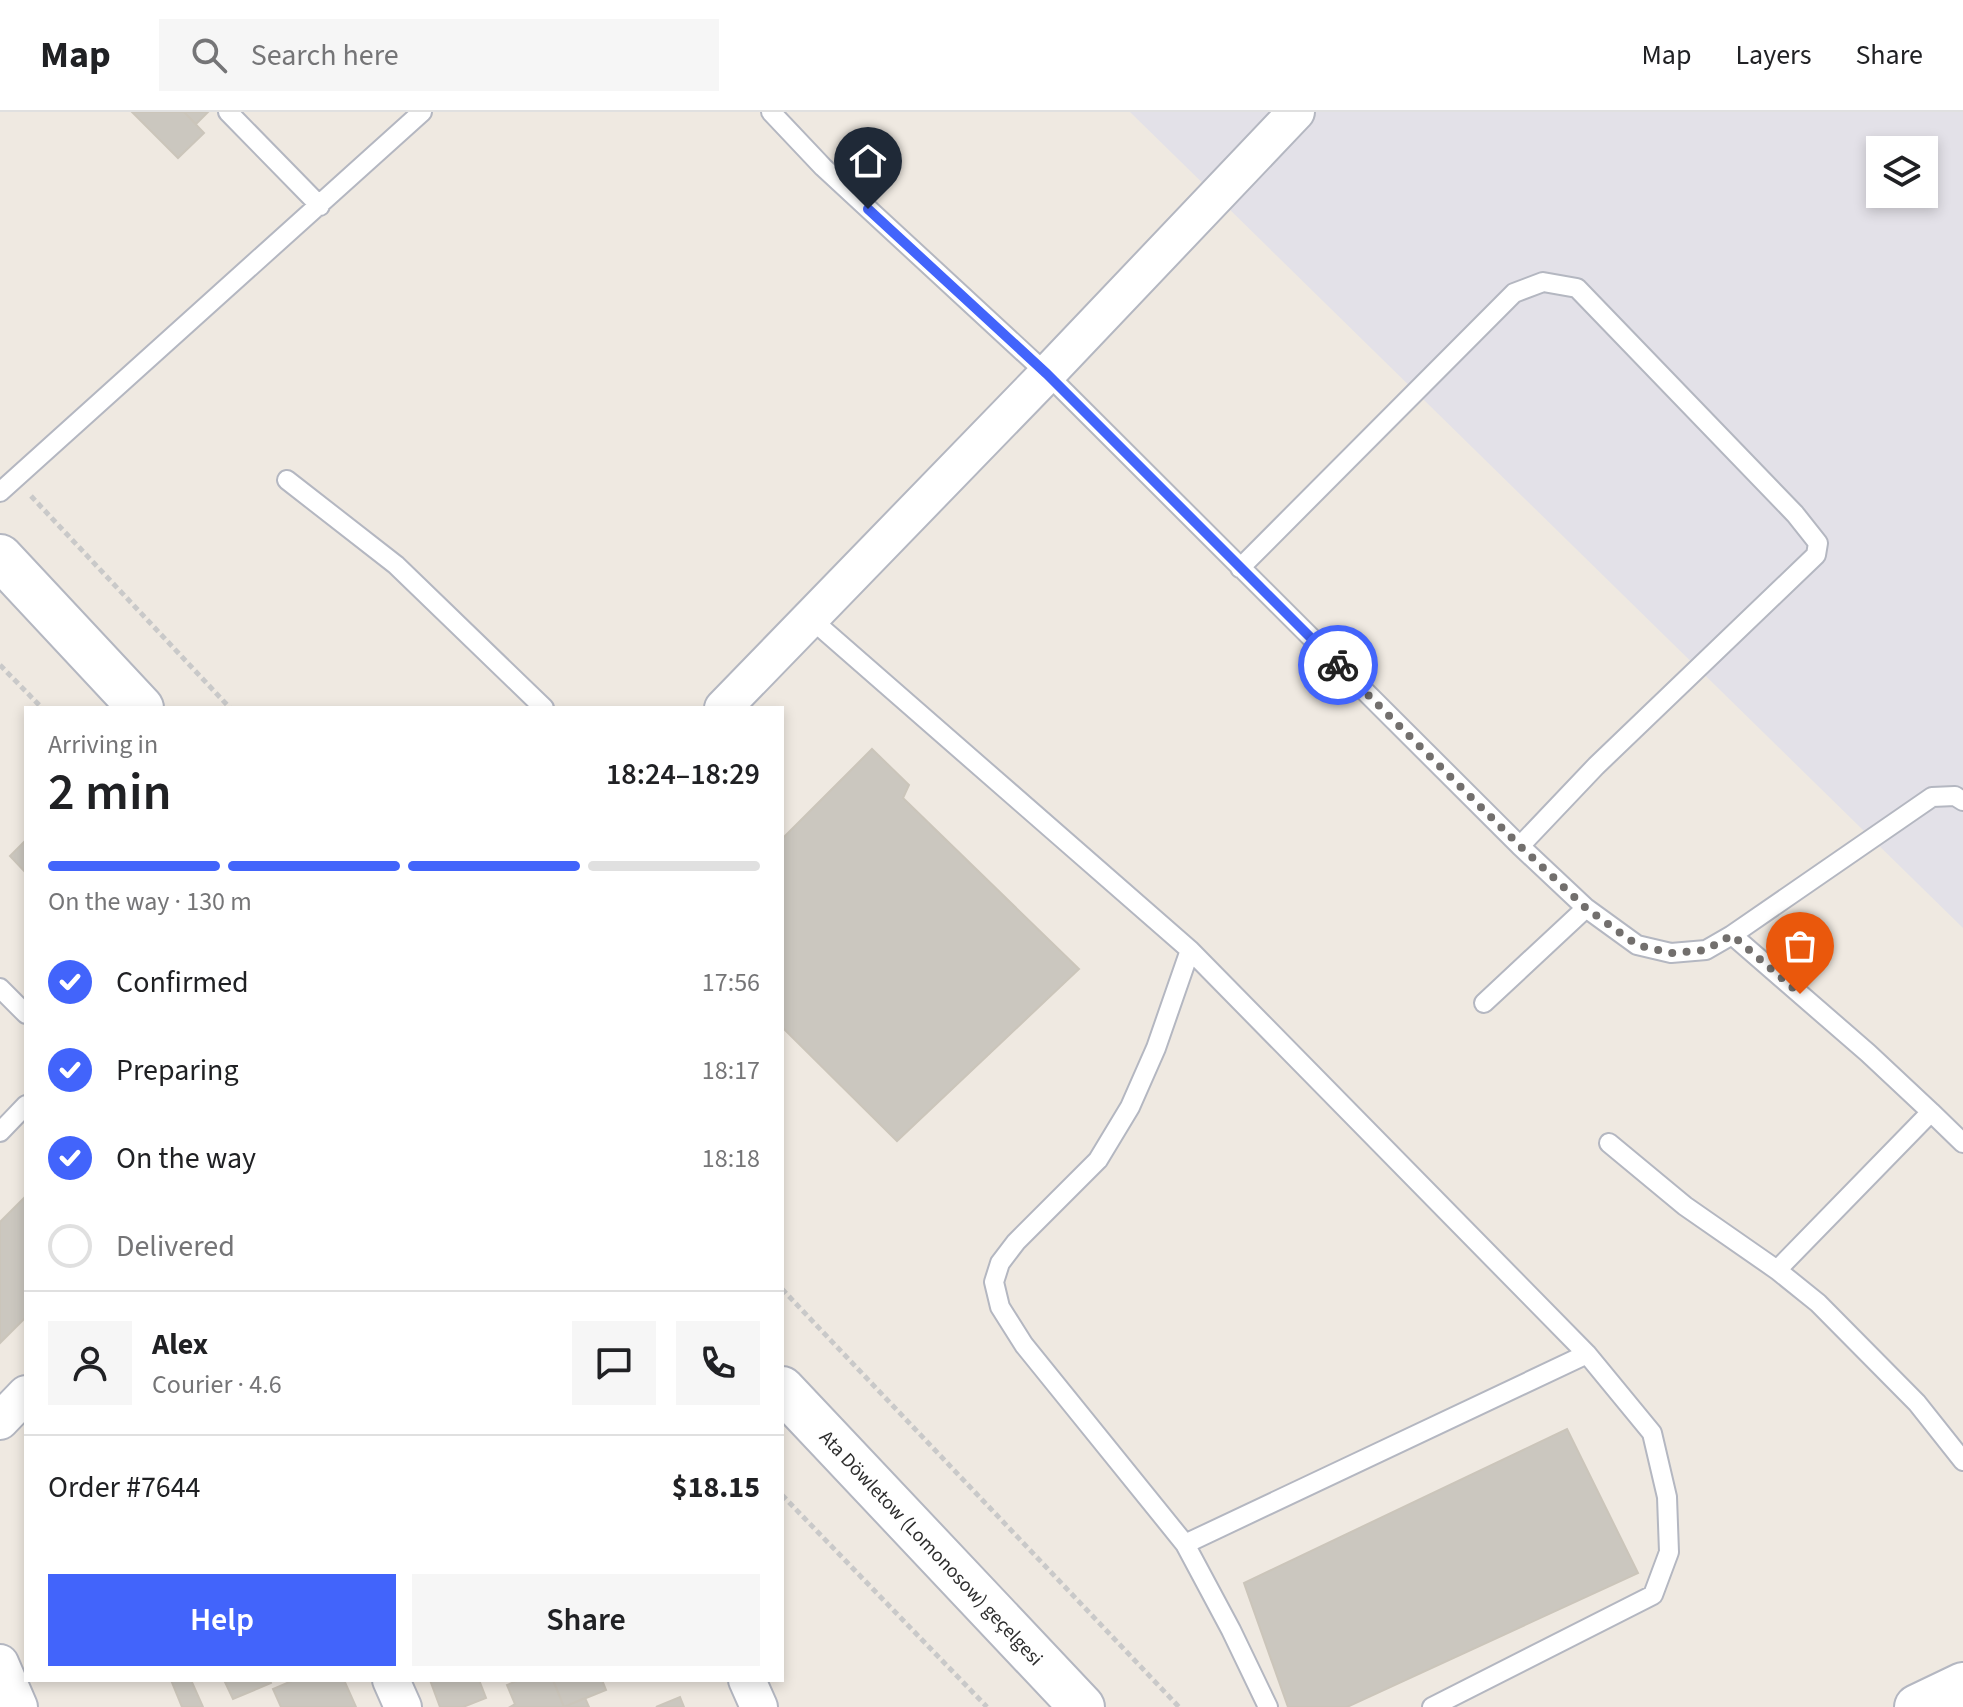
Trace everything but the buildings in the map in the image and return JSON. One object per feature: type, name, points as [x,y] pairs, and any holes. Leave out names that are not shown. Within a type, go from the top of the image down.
[{"type":"street","points":[[725,706],[1296,112]]},
{"type":"street","points":[[0,557],[139,706]]},
{"type":"street","name":"Ata Döwletow (Lomonosow) geçelgesi","points":[[784,1391],[1082,1707]]},
{"type":"street","points":[[0,1421],[24,1396]]},
{"type":"street","points":[[0,1663],[19,1707]]},
{"type":"street","points":[[392,1682],[403,1707]]},
{"type":"street","points":[[748,1682],[759,1707]]},
{"type":"street","points":[[1917,1707],[1963,1685]]},
{"type":"lane","points":[[228,112],[320,206]]},
{"type":"lane","points":[[7,485],[422,112]]},
{"type":"lane","points":[[771,112],[823,167],[1047,374],[1520,846],[1586,908],[1637,945],[1671,953],[1706,950],[1932,797],[1955,796],[1963,801]]},
{"type":"lane","points":[[1240,568],[1514,293],[1543,282],[1577,288],[1795,514],[1818,543],[1816,555],[1596,766],[1520,846]]},
{"type":"lane","points":[[287,480],[396,565],[542,706]]},
{"type":"lane","points":[[810,618],[1190,950],[1587,1354],[1652,1433],[1667,1497],[1669,1552],[1653,1595],[1432,1707]]},
{"type":"lane","points":[[1484,1003],[1586,908]]},
{"type":"lane","points":[[1732,935],[1868,1053],[1963,1143]]},
{"type":"lane","points":[[1190,950],[1156,1048],[1130,1107],[1098,1160],[1016,1242],[1000,1263],[994,1282],[1000,1307],[1024,1345],[1185,1544],[1268,1707]]},
{"type":"lane","points":[[0,988],[24,1012]]},
{"type":"lane","points":[[0,1132],[24,1107]]},
{"type":"lane","points":[[1777,1270],[1931,1112]]},
{"type":"lane","points":[[1609,1143],[1685,1206],[1777,1270],[1818,1303],[1917,1403],[1963,1461]]},
{"type":"lane","points":[[1185,1544],[1587,1354]]},
{"type":"path","points":[[7,485],[228,706]]},
{"type":"path","points":[[0,665],[40,706]]},
{"type":"path","points":[[784,1291],[1179,1707]]},
{"type":"path","points":[[784,1497],[987,1707]]},
{"type":"shaded area","points":[[1130,112],[1963,112],[1963,928]]},
{"type":"way so far","points":[[1338,665],[1586,908],[1637,945],[1671,953],[1706,950],[1732,935],[1800,994]]},
{"type":"route","points":[[868,209],[1047,374],[1338,665]]}]
